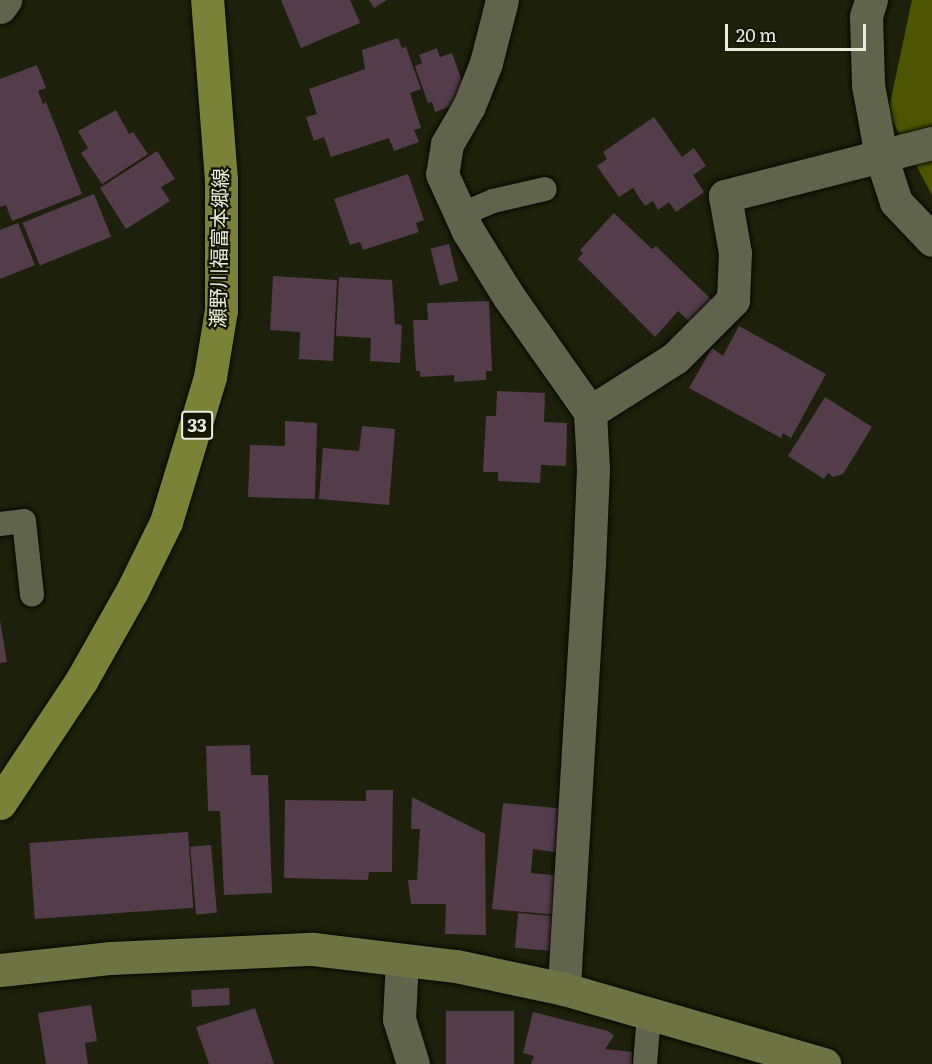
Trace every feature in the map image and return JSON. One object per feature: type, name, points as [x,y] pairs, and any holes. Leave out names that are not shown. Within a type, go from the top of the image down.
[{"type":"main road","name":"瀬野川福富本郷線","points":[[0,803],[81,681],[132,591],[166,522],[210,377],[221,310],[221,180],[207,0]]},
{"type":"street","points":[[0,7],[5,0]]},
{"type":"street","points":[[502,0],[486,63],[470,106],[447,144],[442,174],[460,215],[508,297],[590,412],[593,469],[589,565],[564,989]]},
{"type":"street","points":[[871,0],[866,16],[868,85],[881,156],[896,201],[932,240]]},
{"type":"street","points":[[590,412],[675,358],[733,300],[735,253],[725,196],[932,144]]},
{"type":"street","points":[[0,970],[111,958],[314,949],[456,966],[564,989],[824,1064]]},
{"type":"street","points":[[402,960],[399,1019],[413,1064]]},
{"type":"lane","points":[[460,215],[493,201],[545,189]]},
{"type":"lane","points":[[0,524],[24,521],[32,595]]},
{"type":"lane","points":[[645,1064],[649,1014]]},
{"type":"green space","points":[[912,0],[932,0],[932,195],[888,113]]},
{"type":"building","points":[[281,0],[350,0],[360,23],[301,48]]},
{"type":"building","points":[[369,0],[387,0],[374,8]]},
{"type":"building","points":[[398,38],[402,48],[406,47],[421,89],[410,93],[421,128],[414,130],[419,142],[394,151],[389,138],[331,157],[324,137],[314,141],[306,117],[317,114],[309,89],[365,69],[362,50]]},
{"type":"building","points":[[437,48],[440,57],[452,53],[466,92],[459,103],[435,112],[432,102],[428,103],[415,66],[422,63],[419,55]]},
{"type":"building","points":[[37,65],[46,88],[38,91],[43,104],[46,102],[82,194],[12,221],[6,205],[0,207],[0,79]]},
{"type":"building","points":[[116,110],[129,134],[133,132],[148,154],[102,184],[81,153],[88,148],[78,131]]},
{"type":"building","points":[[654,117],[682,157],[694,148],[706,166],[693,175],[704,192],[676,212],[669,202],[658,210],[653,201],[645,206],[633,188],[619,197],[597,166],[607,159],[603,152]]},
{"type":"building","points":[[157,151],[175,179],[161,187],[170,201],[126,229],[100,188]]},
{"type":"building","points":[[408,174],[424,220],[416,223],[419,232],[363,250],[360,242],[350,245],[334,199]]},
{"type":"building","points":[[94,194],[111,237],[40,265],[23,223]]},
{"type":"building","points":[[614,213],[652,249],[656,246],[715,303],[694,326],[678,311],[655,337],[578,259],[583,253],[580,250]]},
{"type":"building","points":[[18,223],[35,265],[0,279],[0,230]]},
{"type":"building","points":[[449,244],[458,281],[440,285],[431,249]]},
{"type":"building","points":[[273,276],[337,280],[333,361],[299,359],[300,332],[270,330]]},
{"type":"building","points":[[339,277],[392,280],[395,324],[402,325],[400,363],[370,361],[371,338],[336,336]]},
{"type":"building","points":[[489,301],[492,371],[486,371],[486,380],[454,382],[454,375],[420,377],[420,371],[416,371],[413,320],[428,320],[427,303]]},
{"type":"building","points":[[739,326],[826,374],[791,438],[783,433],[781,438],[689,388],[712,348],[723,356]]},
{"type":"building","points":[[497,391],[545,393],[544,422],[567,423],[566,466],[541,465],[540,483],[498,481],[498,472],[483,472],[486,416],[496,416]]},
{"type":"building","points":[[825,397],[872,427],[843,474],[833,477],[828,473],[824,479],[788,456]]},
{"type":"building","points":[[285,421],[317,423],[315,499],[248,497],[250,445],[285,446]]},
{"type":"building","points":[[362,426],[395,429],[389,505],[319,499],[323,448],[359,451]]},
{"type":"building","points":[[0,620],[7,662],[0,663]]},
{"type":"building","points":[[250,745],[251,775],[268,775],[272,893],[224,895],[220,811],[208,811],[206,746]]},
{"type":"building","points":[[366,790],[393,790],[392,872],[369,872],[368,880],[284,878],[285,800],[366,801]]},
{"type":"building","points":[[412,797],[485,834],[486,935],[445,934],[446,904],[411,904],[408,880],[417,880],[420,829],[411,829]]},
{"type":"building","points":[[503,803],[566,809],[561,853],[533,849],[531,873],[562,876],[558,915],[492,909]]},
{"type":"building","points":[[188,832],[193,908],[35,919],[29,843]]},
{"type":"building","points":[[211,845],[217,913],[196,915],[190,847]]},
{"type":"building","points":[[518,913],[555,916],[552,951],[515,948]]},
{"type":"building","points":[[229,988],[230,1005],[192,1007],[191,990]]},
{"type":"building","points":[[91,1005],[97,1041],[85,1043],[88,1064],[46,1064],[38,1013]]},
{"type":"building","points":[[255,1008],[274,1064],[209,1064],[196,1027]]},
{"type":"building","points":[[446,1011],[514,1011],[514,1064],[446,1064]]},
{"type":"building","points":[[533,1012],[608,1031],[614,1036],[605,1049],[632,1052],[632,1064],[531,1064],[534,1056],[523,1053]]}]
